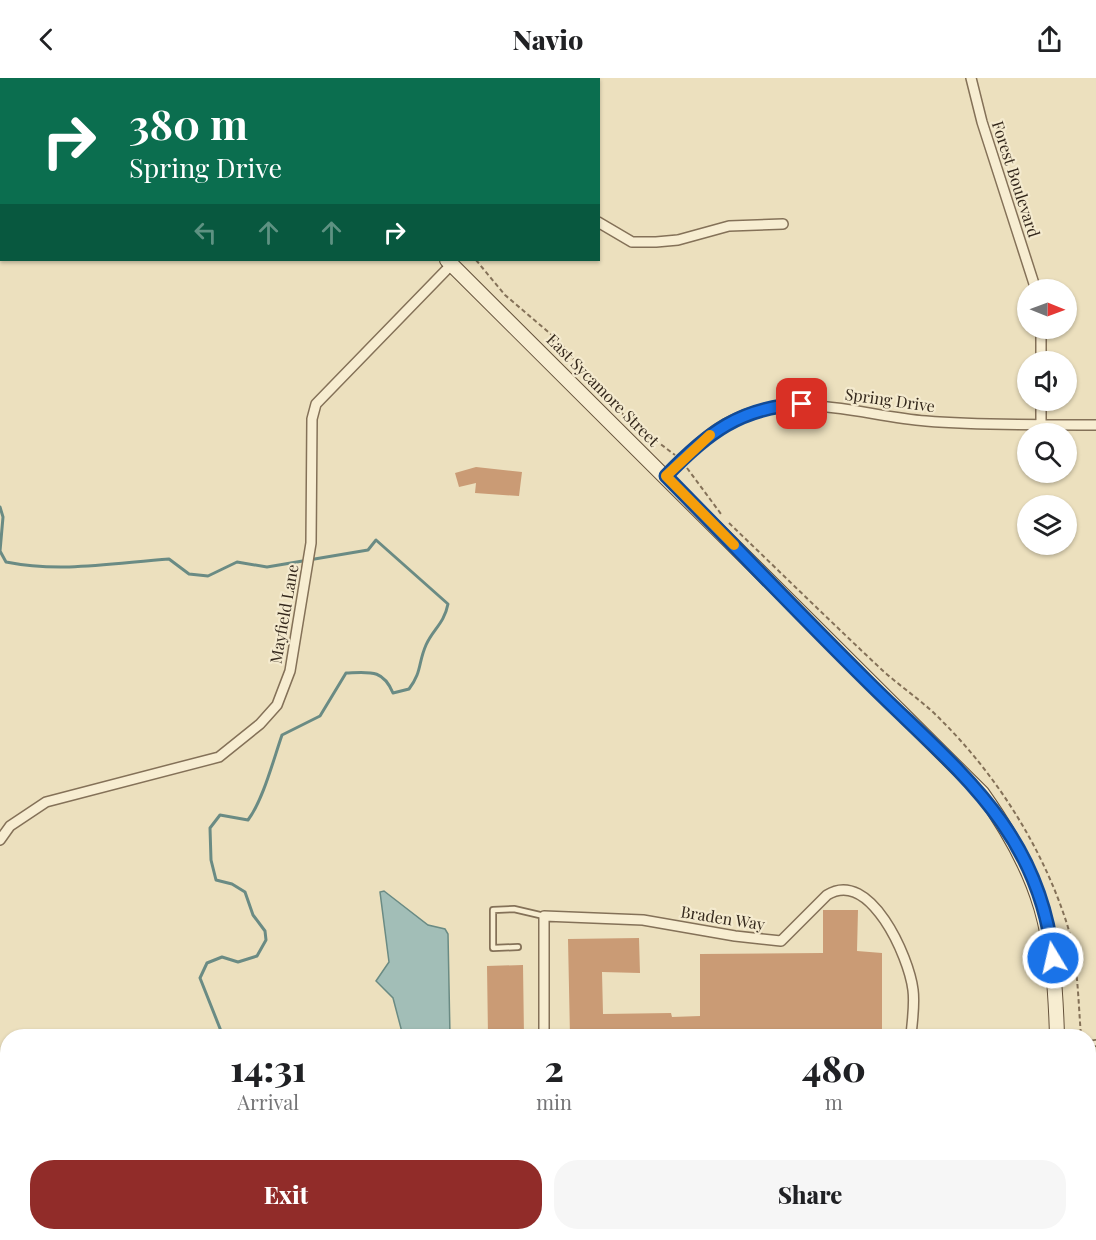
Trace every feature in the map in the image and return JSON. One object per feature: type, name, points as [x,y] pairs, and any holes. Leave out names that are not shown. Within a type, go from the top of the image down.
[{"type":"main road","name":"East Sycamore Street","points":[[450,262],[981,793],[1017,845],[1043,907],[1051,942],[1057,1029]]},
{"type":"street","name":"Forest Boulevard","points":[[971,78],[982,122],[1032,279]]},
{"type":"street","points":[[600,223],[632,242],[678,240],[729,226],[783,224]]},
{"type":"street","name":"Mayfield Lane","points":[[0,840],[18,819],[46,802],[219,757],[260,724],[277,705],[290,671],[311,543],[312,418],[316,404],[450,262]]},
{"type":"street","name":"Spring Drive","points":[[666,476],[713,432],[733,420],[778,406],[830,407],[934,422],[1017,424]]},
{"type":"street","name":"Spring Drive","points":[[1077,425],[1096,425]]},
{"type":"street","name":"Braden Way","points":[[544,916],[643,920],[781,941],[826,895],[835,889],[848,889],[869,902],[898,942],[908,967],[913,991],[911,1029]]},
{"type":"street","points":[[544,916],[544,1029]]},
{"type":"lane","points":[[518,947],[493,948],[493,910],[514,909],[544,916]]},
{"type":"path","points":[[477,261],[505,295],[560,342],[596,388],[630,421],[675,455]]},
{"type":"water","points":[[384,891],[428,925],[445,929],[448,934],[450,1029],[401,1029],[393,998],[376,981],[389,962],[380,892]]},
{"type":"building","points":[[476,467],[522,472],[519,496],[475,493],[476,483],[459,487],[455,473]]},
{"type":"building","points":[[823,910],[858,910],[857,951],[882,953],[882,1029],[570,1029],[568,939],[639,938],[640,973],[602,972],[603,1014],[671,1013],[672,1017],[700,1016],[700,954],[823,953]]},
{"type":"building","points":[[523,965],[524,1029],[488,1029],[487,966]]},
{"type":"waterway","points":[[0,507],[3,517],[0,551]]},
{"type":"waterway","points":[[0,551],[6,562],[47,567],[169,559],[189,574],[208,576],[237,562],[267,567],[368,550],[376,540],[448,604],[444,617],[426,645],[418,672],[409,689],[393,693],[380,676],[369,673],[346,673],[320,716],[282,735],[263,791],[248,820],[220,815],[210,828],[211,860],[216,880],[232,884],[245,892],[253,915],[265,931],[266,940],[257,956],[238,962],[222,957],[207,963],[200,978],[220,1029]]},
{"type":"slow traffic","points":[[710,435],[666,476],[734,545]]},
{"type":"route","points":[[802,404],[778,406],[733,420],[713,432],[666,476],[868,682],[981,793],[1017,845],[1031,876],[1043,907],[1053,958]]}]
